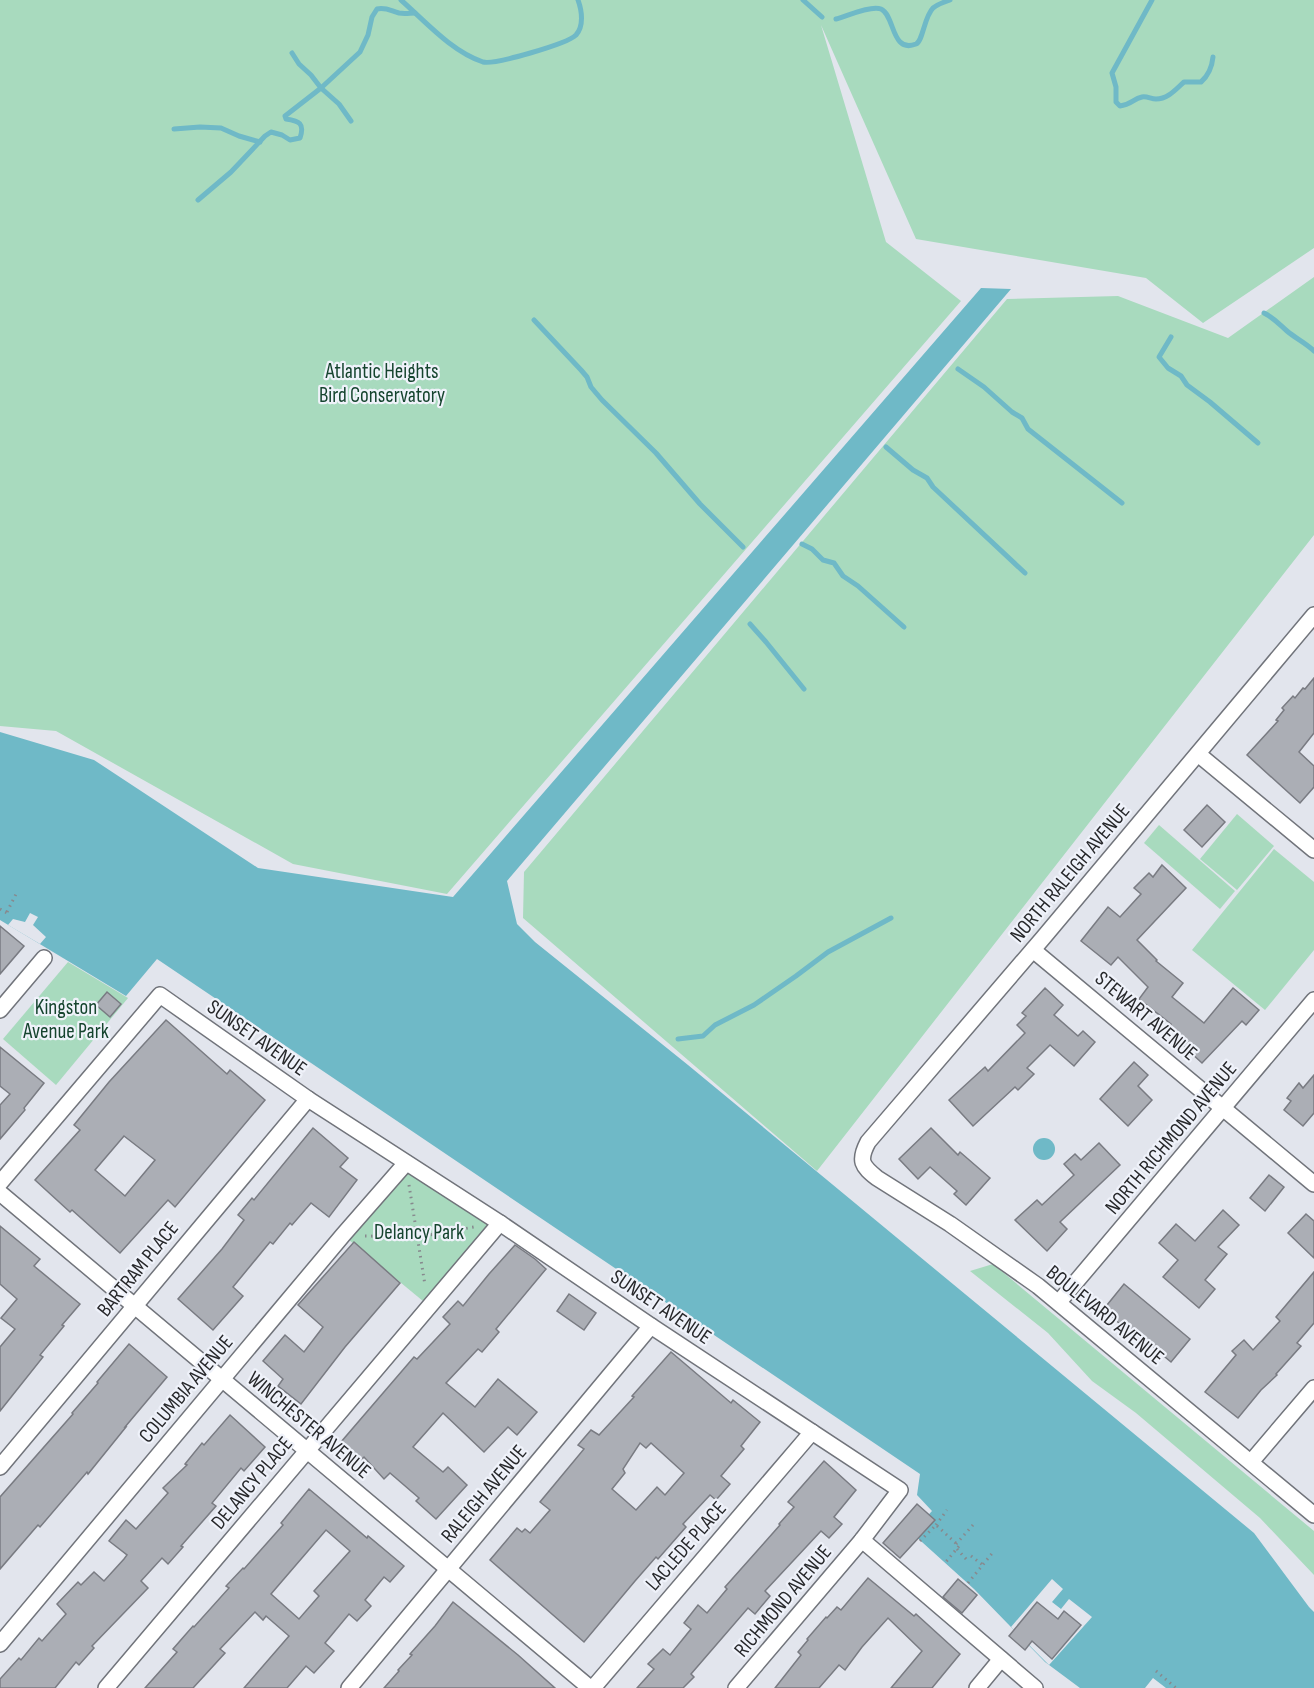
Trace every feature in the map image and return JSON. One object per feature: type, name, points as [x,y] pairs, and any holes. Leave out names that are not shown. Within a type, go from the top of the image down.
[{"type":"street","name":"NORTH RALEIGH AVENUE","points":[[862,1160],[862,1154],[868,1142],[1033,950],[1314,615]]},
{"type":"street","points":[[1198,754],[1314,850]]},
{"type":"street","name":"STEWART AVENUE","points":[[1033,950],[1314,1184]]},
{"type":"street","points":[[0,1010],[44,958]]},
{"type":"street","name":"SUNSET AVENUE","points":[[0,1183],[160,994],[308,1099],[500,1223],[651,1326],[900,1490],[862,1540]]},
{"type":"street","name":"NORTH RICHMOND AVENUE","points":[[1059,1302],[1314,1000]]},
{"type":"street","name":"BARTRAM PLACE","points":[[0,1467],[308,1099]]},
{"type":"street","name":"BOULEVARD AVENUE","points":[[862,1160],[866,1169],[878,1178],[950,1224],[1059,1302],[1314,1515]]},
{"type":"street","name":"COLUMBIA AVENUE","points":[[0,1644],[406,1162]]},
{"type":"street","name":"WINCHESTER AVENUE","points":[[0,1193],[591,1688]]},
{"type":"street","name":"DELANCY PLACE","points":[[106,1688],[500,1223]]},
{"type":"street","name":"RALEIGH AVENUE","points":[[349,1688],[651,1326]]},
{"type":"street","points":[[1251,1462],[1314,1388]]},
{"type":"street","name":"LACLEDE PLACE","points":[[591,1688],[812,1432]]},
{"type":"street","points":[[862,1540],[1035,1688]]},
{"type":"street","name":"RICHMOND AVENUE","points":[[736,1688],[862,1540]]},
{"type":"street","points":[[977,1688],[1001,1659]]},
{"type":"path","points":[[0,909],[8,913],[16,894]]},
{"type":"path","points":[[406,1162],[429,1306]]},
{"type":"path","points":[[343,1235],[418,1237],[500,1223]]},
{"type":"path","points":[[920,1541],[947,1510]]},
{"type":"path","points":[[936,1525],[960,1546],[945,1563]]},
{"type":"path","points":[[956,1544],[973,1525]]},
{"type":"path","points":[[957,1550],[966,1560]]},
{"type":"path","points":[[968,1583],[994,1551]]},
{"type":"path","points":[[971,1556],[982,1565]]},
{"type":"path","points":[[1156,1671],[1176,1688]]},
{"type":"green space","name":"Atlantic Heights Bird Conservatory","points":[[0,0],[1314,0],[1314,248],[1203,323],[1146,278],[916,239],[821,25],[886,242],[961,301],[447,894],[293,864],[56,731],[0,726]]},
{"type":"green space","points":[[1314,277],[1314,535],[817,1171],[523,918],[524,872],[1007,299],[1118,296],[1228,338]]},
{"type":"green space","points":[[1237,814],[1274,846],[1237,890],[1200,859]]},
{"type":"green space","points":[[1159,825],[1235,891],[1220,909],[1144,843]]},
{"type":"green space","points":[[1274,849],[1314,882],[1314,950],[1265,1010],[1192,950]]},
{"type":"green space","name":"Kingston Avenue Park","points":[[68,962],[128,998],[56,1085],[3,1039]]},
{"type":"green space","name":"Delancy Park","points":[[406,1163],[500,1223],[429,1306],[343,1235]]},
{"type":"green space","points":[[993,1264],[1314,1531],[1314,1575],[1260,1518],[1136,1413],[1092,1381],[1048,1333],[970,1271]]},
{"type":"water","points":[[981,288],[1011,289],[507,881],[517,924],[535,942],[688,1065],[1254,1533],[1314,1612],[1314,1688],[1166,1688],[1153,1678],[1145,1688],[1080,1688],[1045,1662],[974,1589],[912,1533],[932,1511],[917,1495],[920,1474],[157,959],[126,996],[0,920],[0,732],[94,760],[258,868],[453,897]]},
{"type":"water","points":[[1044,1138],[1052,1141],[1055,1149],[1052,1157],[1044,1160],[1036,1157],[1033,1149],[1036,1141]]},
{"type":"pier","points":[[30,913],[38,917],[33,925],[46,937],[40,944],[8,925],[13,919],[25,922]]},
{"type":"pier","points":[[1052,1579],[1063,1589],[1052,1602],[1061,1609],[1069,1599],[1092,1617],[1049,1665],[1011,1627]]},
{"type":"building","points":[[1314,678],[1314,733],[1299,752],[1314,766],[1314,787],[1300,803],[1247,755],[1278,721],[1276,720],[1284,710],[1282,708],[1293,696],[1295,698],[1303,688],[1305,689]]},
{"type":"building","points":[[1207,805],[1225,822],[1202,847],[1184,830]]},
{"type":"building","points":[[1162,865],[1186,888],[1137,940],[1156,961],[1183,983],[1172,997],[1204,1023],[1233,988],[1259,1010],[1246,1025],[1242,1021],[1202,1063],[1166,1030],[1171,1024],[1139,999],[1148,987],[1118,957],[1111,965],[1081,941],[1108,907],[1120,917],[1141,894],[1134,888],[1149,873],[1153,877]]},
{"type":"building","points":[[0,926],[24,946],[0,974]]},
{"type":"building","points":[[1045,988],[1063,1005],[1054,1015],[1078,1036],[1083,1031],[1095,1042],[1074,1066],[1050,1045],[1027,1068],[1034,1074],[1018,1090],[1015,1087],[973,1126],[949,1100],[985,1067],[988,1071],[1025,1033],[1017,1025],[1026,1016],[1022,1013]]},
{"type":"building","points":[[107,992],[121,1004],[110,1017],[96,1005]]},
{"type":"building","points":[[166,1020],[227,1074],[230,1070],[265,1100],[175,1207],[168,1200],[120,1253],[35,1180],[80,1130],[74,1125],[109,1082]],"holes":[[[124,1136],[155,1160],[125,1196],[95,1170]]]},
{"type":"building","points":[[0,1047],[44,1083],[0,1139],[0,1105],[10,1094],[0,1086]]},
{"type":"building","points":[[1134,1062],[1148,1075],[1138,1086],[1152,1100],[1128,1126],[1100,1099]]},
{"type":"building","points":[[1314,1075],[1314,1113],[1303,1126],[1284,1110],[1291,1101],[1287,1098],[1299,1083],[1303,1088]]},
{"type":"building","points":[[313,1128],[348,1158],[340,1167],[357,1180],[329,1217],[311,1203],[292,1225],[290,1223],[273,1244],[270,1242],[233,1287],[243,1296],[213,1330],[178,1299],[244,1220],[238,1215],[252,1198],[254,1200]]},
{"type":"building","points":[[931,1128],[958,1155],[960,1152],[990,1178],[966,1205],[954,1194],[957,1191],[930,1167],[918,1179],[899,1159]]},
{"type":"building","points":[[1099,1143],[1120,1165],[1060,1222],[1067,1229],[1047,1251],[1015,1220],[1037,1200],[1042,1205],[1074,1175],[1064,1164],[1075,1154],[1081,1160]]},
{"type":"building","points":[[1269,1175],[1284,1187],[1265,1211],[1250,1198]]},
{"type":"building","points":[[1223,1210],[1239,1225],[1218,1247],[1227,1254],[1205,1280],[1215,1289],[1199,1308],[1163,1277],[1178,1260],[1159,1243],[1176,1224],[1195,1241]]},
{"type":"building","points":[[1306,1214],[1314,1221],[1314,1258],[1288,1233]]},
{"type":"building","points":[[0,1226],[40,1259],[34,1266],[80,1304],[40,1355],[43,1357],[0,1411],[0,1347],[15,1329],[1,1318],[17,1299],[0,1284]]},
{"type":"building","points":[[354,1242],[400,1283],[345,1347],[301,1404],[278,1386],[283,1379],[263,1361],[285,1335],[304,1352],[323,1327],[298,1305]]},
{"type":"building","points":[[515,1245],[546,1269],[496,1329],[499,1332],[482,1352],[478,1349],[446,1383],[475,1407],[498,1379],[537,1412],[517,1435],[508,1427],[484,1452],[443,1413],[413,1447],[443,1472],[448,1467],[467,1485],[436,1519],[416,1501],[419,1498],[390,1473],[384,1479],[364,1457],[361,1460],[341,1442],[414,1357],[417,1359],[450,1324],[443,1317],[458,1301],[463,1306]]},
{"type":"building","points":[[1314,1272],[1314,1323],[1297,1343],[1301,1346],[1238,1418],[1205,1392],[1236,1355],[1232,1351],[1244,1340],[1253,1350],[1280,1321],[1276,1317]]},
{"type":"building","points":[[1124,1284],[1190,1339],[1171,1362],[1103,1310]]},
{"type":"building","points":[[569,1294],[596,1313],[584,1330],[557,1311]]},
{"type":"building","points":[[129,1344],[167,1377],[88,1474],[87,1472],[0,1569],[0,1497],[73,1414]]},
{"type":"building","points":[[671,1352],[731,1403],[733,1400],[760,1422],[741,1446],[744,1449],[721,1476],[730,1484],[716,1500],[710,1495],[683,1524],[686,1527],[658,1559],[656,1557],[584,1642],[490,1560],[517,1528],[522,1532],[525,1529],[530,1533],[550,1510],[540,1502],[584,1449],[578,1445],[591,1430],[599,1435],[634,1397],[632,1396]],"holes":[[[640,1443],[646,1448],[651,1443],[684,1473],[665,1495],[657,1487],[636,1510],[612,1489],[625,1473],[623,1469]]]},
{"type":"building","points":[[230,1415],[265,1447],[244,1471],[241,1468],[212,1503],[216,1506],[181,1546],[183,1547],[168,1564],[162,1558],[141,1581],[148,1588],[92,1646],[94,1648],[79,1665],[76,1662],[55,1688],[0,1688],[0,1679],[19,1658],[21,1660],[39,1638],[42,1641],[66,1614],[57,1604],[78,1582],[81,1585],[94,1572],[104,1581],[127,1555],[109,1541],[126,1520],[136,1529],[168,1493],[163,1488],[187,1465],[185,1464],[202,1443],[204,1445]]},
{"type":"building","points":[[824,1461],[856,1490],[834,1517],[842,1524],[829,1538],[821,1531],[765,1591],[770,1596],[755,1614],[748,1608],[691,1674],[694,1677],[683,1688],[637,1688],[654,1669],[648,1664],[663,1649],[670,1655],[691,1629],[684,1623],[698,1605],[707,1613],[727,1589],[725,1587],[794,1507],[788,1502]]},
{"type":"building","points":[[309,1489],[404,1566],[390,1582],[384,1577],[365,1600],[371,1606],[357,1621],[349,1614],[325,1643],[334,1651],[314,1673],[306,1666],[287,1688],[244,1688],[289,1636],[266,1616],[263,1620],[255,1612],[220,1649],[225,1653],[193,1688],[145,1688],[177,1652],[173,1649],[229,1588],[226,1586],[283,1525],[281,1523]],"holes":[[[326,1530],[350,1551],[314,1591],[319,1596],[299,1619],[271,1594]]]},
{"type":"building","points":[[917,1504],[935,1520],[900,1558],[883,1543]]},
{"type":"building","points":[[868,1578],[914,1616],[916,1614],[960,1654],[932,1688],[891,1688],[922,1651],[888,1618],[845,1670],[839,1665],[819,1688],[775,1688],[801,1655],[798,1652],[807,1639],[837,1607],[841,1610]]},
{"type":"building","points":[[958,1579],[977,1595],[962,1613],[943,1597]]},
{"type":"building","points":[[453,1602],[518,1655],[555,1688],[384,1688]]},
{"type":"building","points":[[1037,1602],[1058,1619],[1064,1611],[1081,1625],[1052,1659],[1032,1641],[1025,1650],[1009,1636]]},
{"type":"waterway","points":[[401,0],[460,51],[483,62],[515,57],[570,39],[579,31],[582,18],[578,0]]},
{"type":"waterway","points":[[803,0],[822,17]]},
{"type":"waterway","points":[[836,19],[865,10],[881,9],[889,18],[898,39],[902,44],[908,46],[918,42],[933,8],[950,0]]},
{"type":"waterway","points":[[1152,0],[1112,73],[1116,87],[1116,102],[1120,106],[1142,97],[1156,99],[1164,97],[1184,82],[1201,82],[1210,71],[1213,57]]},
{"type":"waterway","points":[[198,200],[231,172],[271,132],[290,140],[300,138],[302,129],[300,124],[286,119],[285,116],[321,88],[360,52],[377,9],[415,13]]},
{"type":"waterway","points":[[292,53],[321,88],[339,104],[351,121]]},
{"type":"waterway","points":[[174,129],[221,128],[260,142]]},
{"type":"waterway","points":[[1264,313],[1314,351]]},
{"type":"waterway","points":[[534,320],[587,377],[591,387],[602,400],[656,453],[700,504],[743,547]]},
{"type":"waterway","points":[[1171,337],[1159,357],[1168,368],[1181,376],[1187,385],[1258,443]]},
{"type":"waterway","points":[[958,369],[1022,418],[1028,429],[1122,503]]},
{"type":"waterway","points":[[886,447],[913,470],[927,478],[933,487],[1025,573]]},
{"type":"waterway","points":[[802,544],[812,549],[823,560],[834,563],[843,576],[858,586],[904,627]]},
{"type":"waterway","points":[[750,624],[804,689]]},
{"type":"waterway","points":[[678,1039],[703,1036],[715,1025],[754,1005],[828,952],[891,918]]}]
